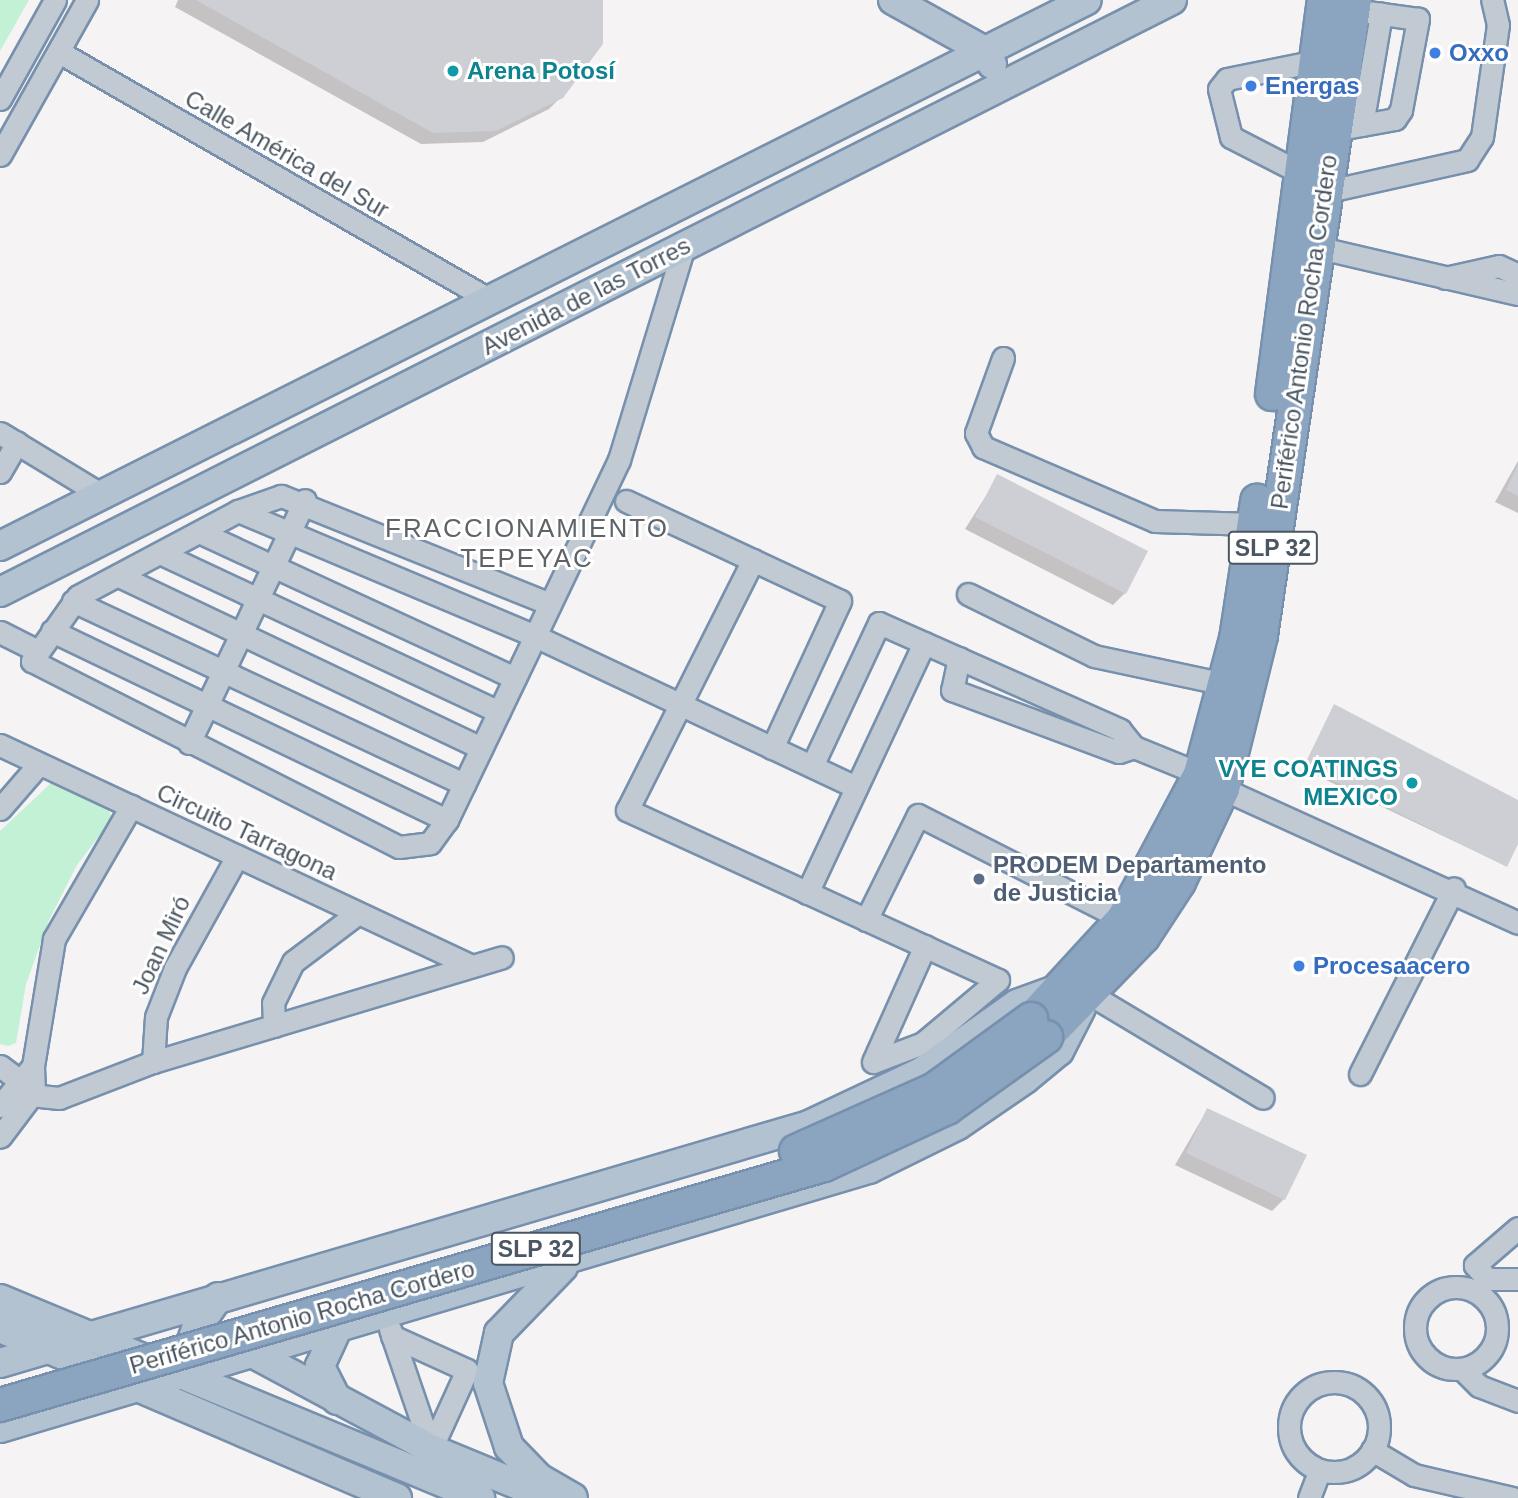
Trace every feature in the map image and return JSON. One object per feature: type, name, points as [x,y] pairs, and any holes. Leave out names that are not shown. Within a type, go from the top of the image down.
[{"type":"highway","name":"Periférico Antonio Rocha Cordero","points":[[0,1405],[824,1165],[947,1108],[1081,995],[1143,937],[1179,882],[1261,635],[1316,247],[1313,183],[1316,61],[1324,0]]},
{"type":"highway","name":"Periférico Antonio Rocha Cordero","points":[[1081,995],[1122,919],[1211,782],[1225,684],[1313,183],[1348,128],[1379,8]]},
{"type":"highway","name":"Periférico Antonio Rocha Cordero","points":[[0,1384],[816,1145],[935,1090],[1039,1028]]},
{"type":"main road","points":[[893,0],[985,51],[1004,85]]},
{"type":"main road","name":"Avenida de las Torres","points":[[0,546],[1087,0]]},
{"type":"main road","name":"Avenida de las Torres","points":[[0,592],[1172,0]]},
{"type":"main road","points":[[0,1363],[809,1125],[923,1071],[1017,1004],[1081,995],[1059,1051],[1025,1079],[892,1160],[570,1260],[389,1325],[337,1329],[0,1427]]},
{"type":"main road","points":[[570,1260],[499,1333],[488,1383],[509,1447],[539,1478],[573,1498]]},
{"type":"main road","points":[[290,1276],[269,1295],[264,1314],[279,1339],[302,1339]]},
{"type":"main road","points":[[186,1411],[181,1376],[196,1329],[219,1297]]},
{"type":"main road","points":[[0,1299],[480,1498]]},
{"type":"main road","points":[[0,1328],[186,1411],[397,1498]]},
{"type":"main road","points":[[337,1329],[320,1366],[337,1400]]},
{"type":"main road","points":[[63,1410],[85,1365],[88,1336]]},
{"type":"main road","points":[[254,1354],[430,1449],[550,1498]]},
{"type":"main road","points":[[0,1371],[13,1382],[18,1401],[0,1427]]},
{"type":"main road","points":[[287,1452],[307,1475],[355,1498]]},
{"type":"street","points":[[0,99],[55,0]]},
{"type":"street","points":[[0,155],[88,0]]},
{"type":"street","points":[[1316,61],[1227,79],[1219,89],[1231,137],[1313,183],[1467,160],[1482,136],[1498,25],[1492,0]]},
{"type":"street","points":[[1348,128],[1395,119],[1401,110],[1418,19],[1379,8]]},
{"type":"street","name":"Calle América del Sur","points":[[58,52],[490,300]]},
{"type":"street","points":[[550,604],[304,500],[281,496],[238,512],[73,601],[38,651],[34,665],[399,847],[430,844],[447,820],[619,460],[684,246]]},
{"type":"street","points":[[1316,247],[1518,294]]},
{"type":"street","points":[[1445,278],[1499,266],[1518,275]]},
{"type":"street","points":[[1003,358],[976,433],[983,447],[1155,521],[1254,524]]},
{"type":"street","points":[[0,472],[9,438],[102,495]]},
{"type":"street","points":[[189,743],[304,500]]},
{"type":"street","points":[[626,501],[840,601],[772,748]]},
{"type":"street","points":[[238,512],[535,636],[856,787]]},
{"type":"street","points":[[199,533],[514,678]]},
{"type":"street","points":[[162,554],[499,712]]},
{"type":"street","points":[[753,561],[626,810],[807,892],[866,920],[925,946],[998,980],[923,1043],[873,1062],[925,946]]},
{"type":"street","points":[[119,576],[481,748]]},
{"type":"street","points":[[968,594],[1094,656],[1225,684]]},
{"type":"street","points":[[73,601],[464,784]]},
{"type":"street","points":[[812,766],[879,622],[1120,730],[1134,747],[1454,888],[1518,923]]},
{"type":"street","points":[[52,631],[447,820]]},
{"type":"street","points":[[0,632],[38,651]]},
{"type":"street","points":[[807,892],[924,643]]},
{"type":"street","points":[[959,658],[952,690],[1119,752],[1134,747]]},
{"type":"street","name":"Circuito Tarragona","points":[[0,745],[472,966]]},
{"type":"street","points":[[0,808],[39,764]]},
{"type":"street","points":[[0,1137],[8,1107],[26,1072],[54,939],[131,806]]},
{"type":"street","points":[[866,920],[918,816],[1122,919]]},
{"type":"street","name":"Joan Miró","points":[[153,1062],[156,1017],[175,968],[237,856]]},
{"type":"street","points":[[1360,1074],[1454,888]]},
{"type":"street","points":[[274,1026],[272,1003],[293,962],[358,913]]},
{"type":"street","points":[[8,1107],[34,1093],[59,1098],[153,1062],[502,957]]},
{"type":"street","points":[[1081,995],[1263,1098]]},
{"type":"street","points":[[0,1066],[26,1072]]},
{"type":"street","points":[[26,1072],[34,1093]]},
{"type":"street","points":[[1518,1228],[1443,1289],[1417,1318],[1416,1338],[1425,1355],[1441,1367],[1462,1369],[1479,1386],[1518,1401]]},
{"type":"street","points":[[1478,1260],[1478,1272],[1507,1280]]},
{"type":"street","points":[[1462,1369],[1493,1347],[1493,1309],[1488,1292],[1507,1280]]},
{"type":"street","points":[[1443,1289],[1470,1289],[1493,1309]]},
{"type":"street","points":[[389,1325],[430,1449]]},
{"type":"street","points":[[389,1325],[467,1370],[430,1449]]},
{"type":"street","points":[[1347,1384],[1371,1402],[1378,1420],[1373,1450],[1347,1470],[1320,1470],[1303,1460],[1289,1434],[1295,1405],[1317,1385],[1347,1384]]},
{"type":"street","points":[[1373,1450],[1415,1475],[1513,1498]]},
{"type":"street","points":[[1310,1498],[1320,1470]]},
{"type":"green space","points":[[0,0],[29,0],[0,51]]},
{"type":"green space","points":[[51,783],[108,807],[112,819],[77,865],[49,920],[26,984],[16,1043],[8,1046],[0,1044],[0,831]]},
{"type":"building","name":"Arena Potosí","points":[[196,0],[603,0],[603,44],[563,98],[496,131],[433,133]]},
{"type":"building","points":[[1518,465],[1518,496],[1506,490]]},
{"type":"building","points":[[997,474],[1148,551],[1126,594],[975,517]]},
{"type":"building","name":"VYE COATINGS MEXICO","points":[[1334,704],[1518,800],[1518,844],[1507,867],[1304,766]]},
{"type":"building","points":[[1207,1108],[1307,1155],[1285,1200],[1186,1153]]},
{"type":"place","name":"Oxxo","points":[[1435,53]]},
{"type":"place","name":"Arena Potosí","points":[[453,71]]},
{"type":"place","name":"Energas","points":[[1251,86]]},
{"type":"place","name":"VYE COATINGS MEXICO","points":[[1412,783]]},
{"type":"place","name":"PRODEM Departamento de Justicia","points":[[979,879]]},
{"type":"place","name":"Procesaacero","points":[[1299,966]]},
{"type":"district","name":"FRACCIONAMIENTO TEPEYAC","points":[[527,544]]}]
